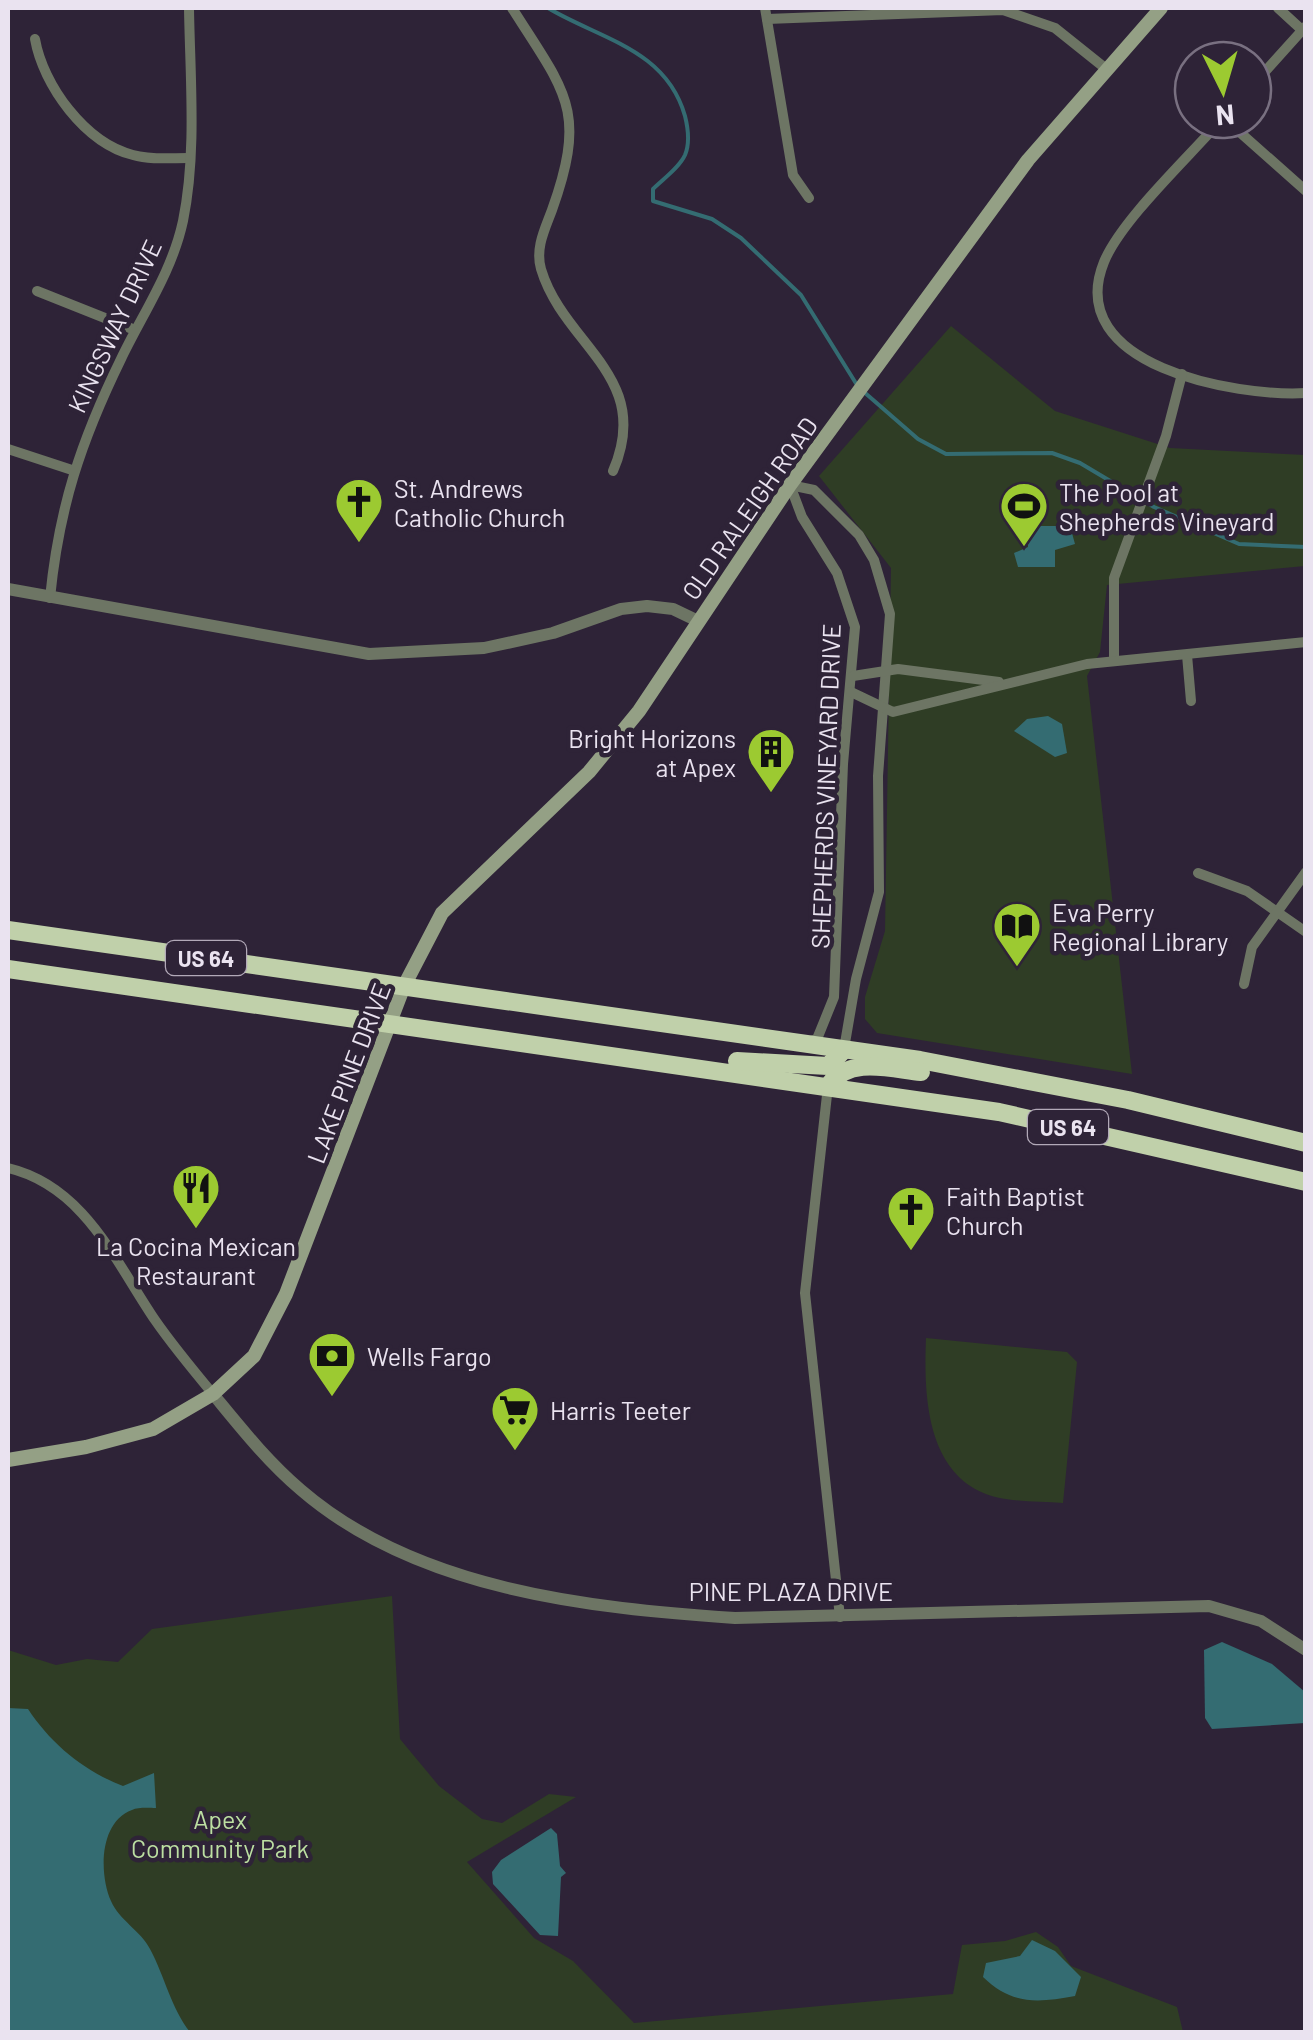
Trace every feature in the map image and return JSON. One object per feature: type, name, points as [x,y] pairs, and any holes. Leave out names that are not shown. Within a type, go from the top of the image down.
[{"type":"highway","name":"US 64","points":[[8,930],[802,1043],[1237,1124],[1306,1144]]},
{"type":"highway","name":"US 64","points":[[8,969],[999,1112],[1306,1182]]},
{"type":"highway","points":[[682,1064],[701,1057],[810,1068],[828,1066],[844,1050]]},
{"type":"highway","points":[[828,1085],[840,1072],[854,1067],[1027,1082]]},
{"type":"main road","name":"OLD RALEIGH ROAD","points":[[698,621],[790,486],[1028,160],[1161,8]]},
{"type":"main road","name":"LAKE PINE DRIVE","points":[[8,1460],[86,1448],[144,1432],[213,1394],[254,1356],[269,1333],[404,986],[442,912],[590,772],[640,711],[698,621]]},
{"type":"street","points":[[189,8],[204,8]]},
{"type":"street","name":"KINGSWAY DRIVE","points":[[50,598],[61,510],[72,470],[135,330],[154,300],[176,243],[188,158],[189,8]]},
{"type":"street","points":[[512,8],[554,73],[570,114],[569,160],[542,239],[539,260],[547,285],[604,364],[618,395],[626,431],[614,471]]},
{"type":"street","points":[[1273,63],[1304,28],[1278,8]]},
{"type":"street","points":[[810,198],[794,175],[766,14],[1003,10],[1055,28],[1105,68]]},
{"type":"street","points":[[35,40],[44,74],[94,134],[132,155],[188,158]]},
{"type":"street","points":[[1206,140],[1111,249],[1100,277],[1102,317],[1117,341],[1141,359],[1182,374],[1259,391],[1306,393]]},
{"type":"street","points":[[1247,140],[1306,191]]},
{"type":"street","points":[[37,291],[135,330]]},
{"type":"street","points":[[1114,660],[1114,578],[1166,436],[1182,374]]},
{"type":"street","points":[[8,449],[72,470]]},
{"type":"street","name":"SHEPHERDS VINEYARD DRIVE","points":[[790,486],[814,490],[826,499],[866,544],[890,614],[878,776],[879,892],[856,979],[844,1050]]},
{"type":"street","name":"SHEPHERDS VINEYARD DRIVE","points":[[790,486],[802,517],[838,572],[852,610],[856,647],[840,818],[834,996],[824,1029],[816,1039],[802,1043]]},
{"type":"street","name":"OLD RALEIGH ROAD","points":[[8,590],[369,654],[484,648],[553,633],[621,608],[674,609],[698,621]]},
{"type":"street","points":[[851,692],[893,712],[1114,660],[1306,642]]},
{"type":"street","points":[[1187,656],[1191,701]]},
{"type":"street","points":[[853,676],[888,669],[1006,683]]},
{"type":"street","points":[[1244,984],[1252,947],[1306,872]]},
{"type":"street","points":[[1198,873],[1247,891],[1306,932]]},
{"type":"street","points":[[828,1085],[804,1293],[840,1617]]},
{"type":"street","points":[[8,1168],[43,1182],[84,1214],[168,1339],[213,1394]]},
{"type":"street","name":"PINE PLAZA DRIVE","points":[[213,1394],[260,1452],[316,1502],[392,1548],[440,1568],[510,1586],[659,1612],[735,1618],[1209,1606],[1261,1621],[1306,1650]]},
{"type":"green space","points":[[951,326],[1055,411],[1170,448],[1305,455],[1305,566],[1107,585],[1100,652],[1087,676],[1132,1074],[877,1033],[865,1019],[865,997],[885,931],[891,568],[819,476]]},
{"type":"green space","points":[[926,1338],[1067,1352],[1077,1362],[1063,1503],[999,1498],[961,1479],[948,1463],[932,1424]]},
{"type":"green space","name":"Apex Community Park","points":[[392,1596],[400,1739],[439,1786],[482,1819],[502,1823],[549,1794],[576,1797],[467,1862],[534,1938],[573,1961],[634,2023],[953,1994],[962,1945],[1005,1941],[1036,1932],[1058,1947],[1071,1966],[1177,2007],[1183,2032],[8,2032],[8,1650],[56,1665],[87,1659],[118,1662],[152,1629]]},
{"type":"shaded area","points":[[1028,526],[1070,526],[1075,544],[1055,550],[1055,567],[1018,567],[1014,553],[1028,547]]},
{"type":"shaded area","points":[[1048,716],[1062,724],[1067,753],[1055,757],[1014,731],[1027,719]]},
{"type":"shaded area","points":[[1222,1642],[1272,1664],[1305,1692],[1305,1723],[1212,1729],[1205,1718],[1204,1650]]},
{"type":"shaded area","points":[[8,1708],[28,1709],[70,1755],[109,1780],[123,1786],[154,1773],[156,1808],[132,1810],[113,1825],[105,1850],[105,1877],[115,1908],[150,1949],[190,2032],[8,2032]]},
{"type":"shaded area","points":[[551,1828],[557,1834],[560,1866],[566,1873],[561,1877],[558,1936],[540,1935],[493,1884],[492,1872],[501,1860]]},
{"type":"shaded area","points":[[1032,1940],[1055,1951],[1081,1977],[1075,1996],[1026,2000],[1004,1993],[983,1977],[986,1963],[1020,1956]]},
{"type":"waterway","points":[[548,8],[629,49],[663,75],[685,116],[688,141],[682,160],[653,189],[653,201],[712,219],[741,238],[801,295],[857,385]]},
{"type":"waterway","points":[[864,392],[918,439],[946,454],[1052,453],[1080,463],[1154,507],[1239,544],[1306,547]]},
{"type":"place","name":"St. Andrews Catholic Church","points":[[359,544]]},
{"type":"place","name":"The Pool at Shepherds Vineyard","points":[[1024,548]]},
{"type":"place","name":"Bright Horizons at Apex","points":[[771,794]]},
{"type":"place","name":"Eva Perry Regional Library","points":[[1017,968]]},
{"type":"place","name":"La Cocina Mexican Restaurant","points":[[196,1230]]},
{"type":"place","name":"Faith Baptist Church","points":[[911,1252]]},
{"type":"place","name":"Wells Fargo","points":[[332,1398]]},
{"type":"place","name":"Harris Teeter","points":[[515,1452]]}]
